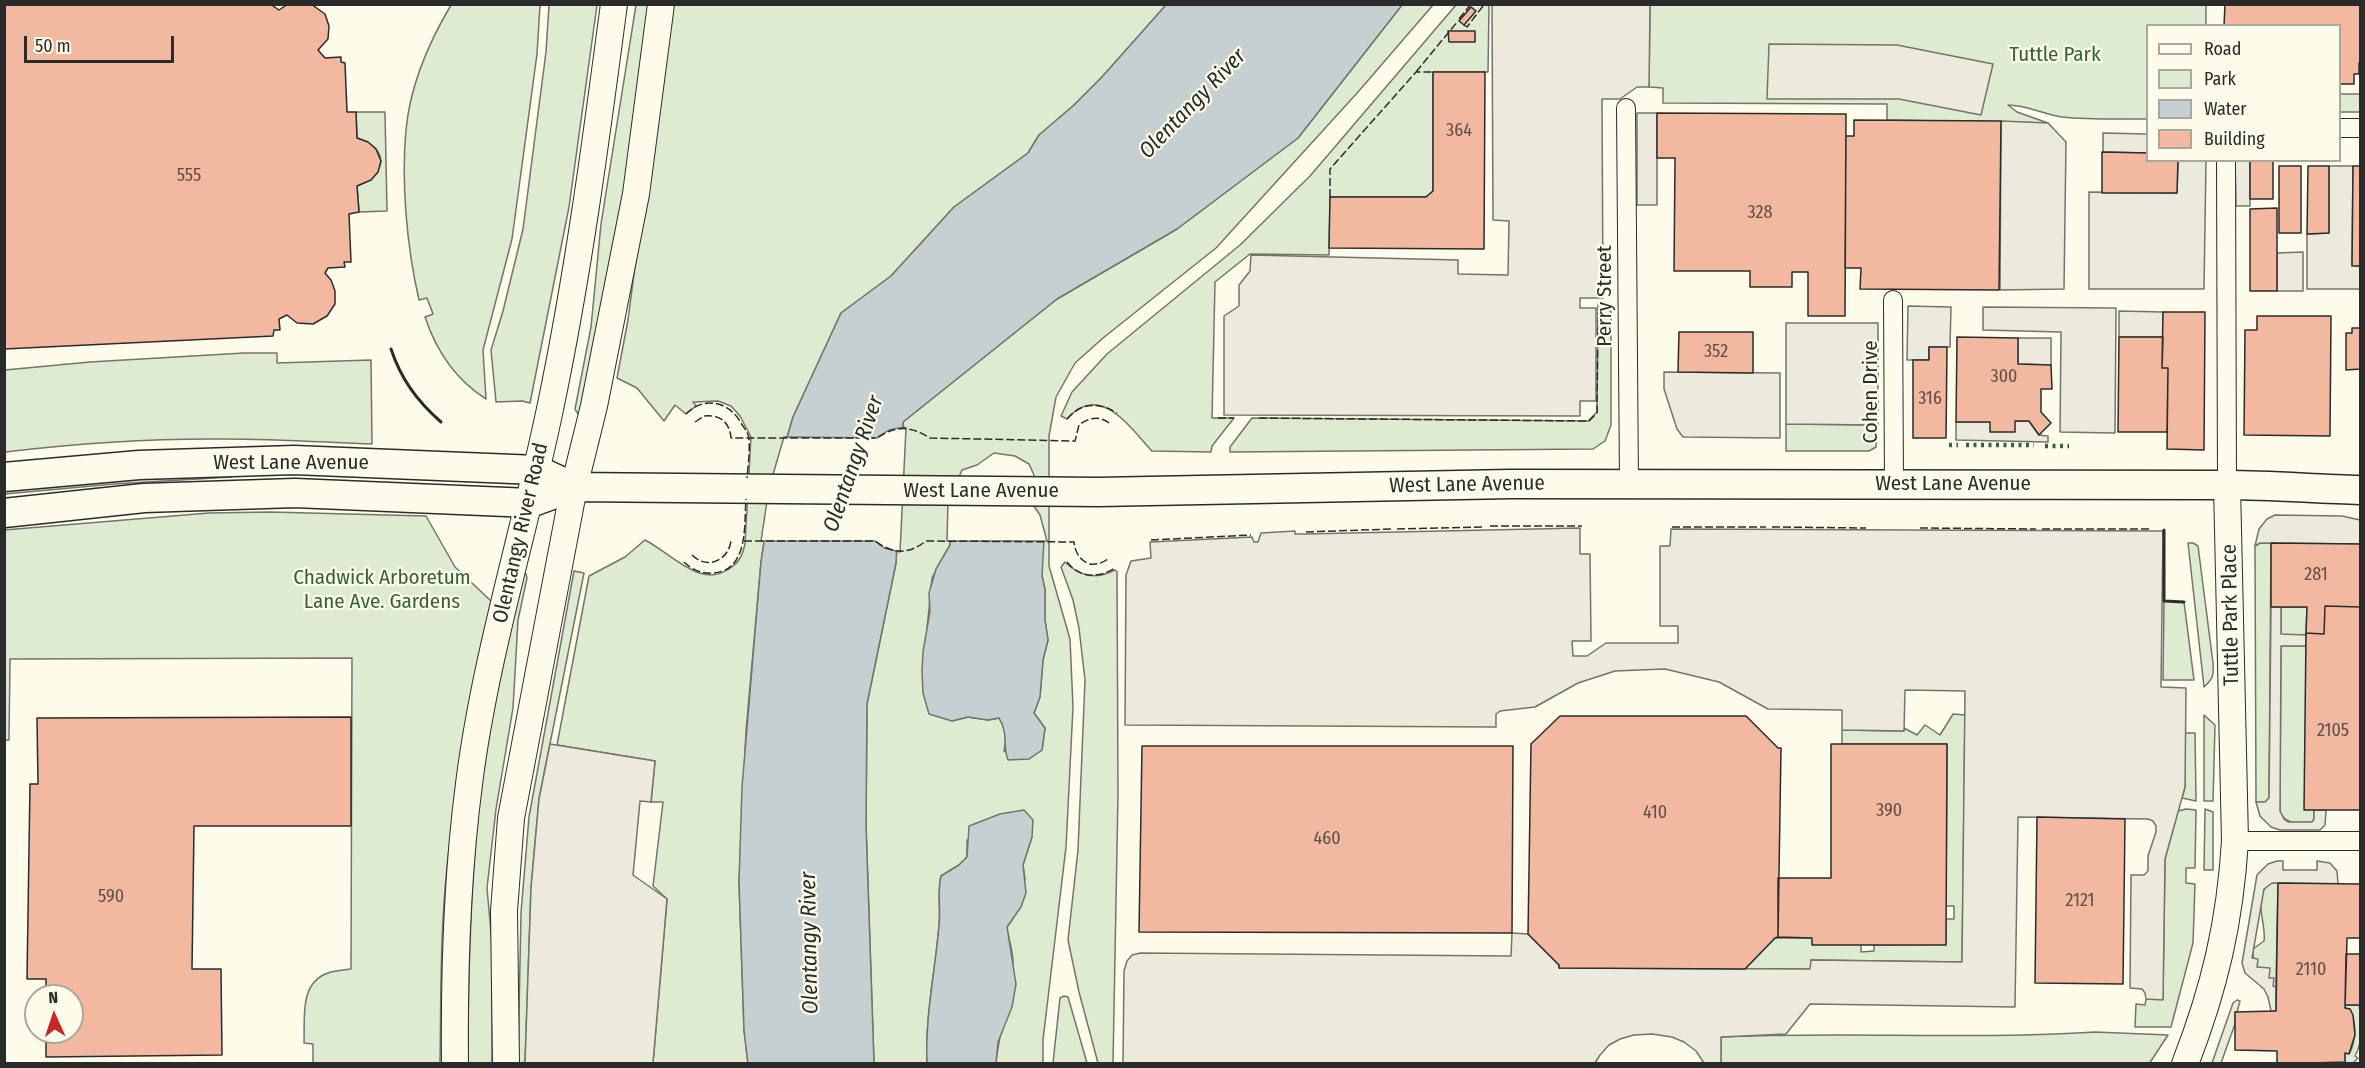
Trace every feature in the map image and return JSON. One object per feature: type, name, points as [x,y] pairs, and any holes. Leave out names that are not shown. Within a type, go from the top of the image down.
[{"type":"main road","name":"Olentangy River Road","points":[[455,1064],[454,980],[460,874],[469,782],[488,674],[530,503],[564,332],[596,146],[614,4]]},
{"type":"main road","name":"Olentangy River Road","points":[[506,1064],[504,911],[511,818],[574,487],[594,406],[636,194],[661,4]]},
{"type":"main road","name":"West Lane Avenue","points":[[4,477],[140,465],[294,460],[537,470],[574,487]]},
{"type":"main road","name":"West Lane Avenue","points":[[4,513],[144,498],[295,493],[530,503],[574,487],[1098,492],[1499,484],[1893,484],[2274,485],[2321,490],[2361,490]]},
{"type":"main road","name":"Tuttle Park Place","points":[[2185,1064],[2222,949],[2228,920],[2235,841],[2227,485]]},
{"type":"street","name":"Perry Street","points":[[1626,108],[1629,484]]},
{"type":"street","points":[[2341,128],[2361,128]]},
{"type":"street","name":"Tuttle Park Place","points":[[2226,162],[2227,485]]},
{"type":"street","name":"Cohen Drive","points":[[1893,300],[1893,484]]},
{"type":"street","points":[[2235,841],[2361,841]]},
{"type":"green space","points":[[451,5],[540,5],[537,54],[512,239],[483,350],[486,399],[456,373],[435,341],[425,317],[433,314],[427,298],[419,300],[406,215],[404,172],[408,114],[416,81],[428,49]]},
{"type":"green space","points":[[549,5],[597,5],[569,207],[530,403],[496,402],[491,350],[523,229],[546,52]]},
{"type":"green space","points":[[636,5],[651,5],[638,108],[581,414],[578,414],[575,409],[591,327],[601,224]]},
{"type":"green space","points":[[669,5],[1166,5],[1102,77],[1039,135],[1028,153],[954,207],[891,276],[841,313],[793,417],[772,489],[761,562],[746,731],[739,882],[744,1030],[748,1063],[653,1063],[667,899],[653,886],[663,802],[651,802],[655,761],[557,745],[589,576],[625,557],[645,540],[685,566],[706,575],[717,574],[734,565],[741,556],[745,544],[751,437],[740,416],[731,406],[718,401],[693,402],[696,406],[686,414],[675,405],[664,421],[637,388],[617,378],[628,320]]},
{"type":"green space","points":[[1402,5],[1433,5],[1358,92],[1216,248],[1075,363],[1056,397],[1049,436],[1049,566],[1070,639],[1073,707],[1066,847],[1043,1040],[1043,1063],[996,1063],[1013,964],[1007,927],[1013,918],[1025,879],[1023,865],[1032,837],[967,840],[967,857],[941,876],[939,926],[927,1029],[927,1063],[874,1064],[866,825],[867,704],[896,563],[903,422],[1057,299],[1177,229],[1298,138]],"holes":[[[952,515],[1042,576],[1048,640],[1043,660],[1040,697],[1034,713],[1045,728],[1042,750],[1029,759],[1004,751],[1005,734],[999,718],[988,720],[968,717],[952,721],[927,629],[932,578],[950,545]]]},
{"type":"green space","points":[[1456,5],[1489,5],[1488,72],[1433,72],[1433,191],[1426,197],[1330,197],[1329,255],[1250,254],[1215,282],[1212,418],[1234,418],[1212,446],[1211,452],[1152,451],[1124,421],[1103,406],[1091,405],[1079,409],[1067,419],[1061,416],[1072,392],[1107,354],[1240,245],[1310,176]]},
{"type":"green space","name":"Tuttle Park","points":[[1650,5],[2206,5],[2206,24],[2146,24],[2146,119],[2062,117],[2021,106],[2008,105],[2017,112],[2048,123],[1887,120],[1887,104],[1663,103],[1663,88],[1649,87]]},
{"type":"green space","points":[[2341,94],[2360,94],[2360,112],[2341,112]]},
{"type":"green space","points":[[356,112],[385,112],[387,211],[359,212],[357,186],[375,174],[381,161],[375,148],[357,138]]},
{"type":"green space","points":[[1598,304],[1604,304],[1611,312],[1611,425],[1605,441],[1593,449],[1230,452],[1230,447],[1252,418],[1588,421],[1597,412]]},
{"type":"green space","points":[[277,353],[277,363],[371,360],[372,444],[185,439],[5,452],[5,370],[90,362]]},
{"type":"green space","points":[[1786,424],[1878,425],[1876,447],[1869,451],[1786,451]]},
{"type":"green space","points":[[231,473],[231,477],[5,494],[4,486]]},
{"type":"green space","name":"Chadwick Arboretum Lane Ave. Gardens","points":[[270,512],[426,516],[455,567],[491,601],[451,827],[442,943],[440,1063],[313,1063],[313,1044],[304,1043],[304,1013],[312,985],[328,973],[351,969],[352,658],[10,659],[9,740],[5,740],[4,530],[209,513]]},
{"type":"green space","points":[[2188,543],[2198,546],[2213,663],[2212,676],[2204,687]]},
{"type":"green space","points":[[2260,543],[2271,543],[2269,798],[2265,802],[2256,802],[2255,546]]},
{"type":"green space","points":[[1065,562],[1077,571],[1088,575],[1101,575],[1115,570],[1117,572],[1118,794],[1113,1063],[1098,1063],[1068,940],[1078,850],[1085,680],[1079,628],[1073,600],[1061,567]]},
{"type":"green space","points":[[574,571],[584,573],[539,799],[531,888],[525,1063],[518,1064],[521,913],[529,817]]},
{"type":"green space","points":[[522,573],[526,574],[527,578],[518,620],[513,708],[496,809],[487,888],[492,944],[492,1063],[468,1064],[470,936],[479,807],[497,690]]},
{"type":"green space","points":[[2164,601],[2184,602],[2194,680],[2163,680]]},
{"type":"green space","points":[[2281,607],[2307,607],[2306,635],[2281,635]]},
{"type":"green space","points":[[2281,646],[2306,646],[2314,810],[2312,822],[2289,821],[2282,816],[2280,811]]},
{"type":"green space","points":[[1953,714],[1965,715],[1962,962],[1811,960],[1811,969],[1745,969],[1775,938],[1812,938],[1861,944],[1861,952],[1874,951],[1874,945],[1946,944],[1946,919],[1954,919],[1954,906],[1946,906],[1947,744],[1842,744],[1842,730],[1904,731],[1904,728],[1917,735],[1925,725],[1940,735]]},
{"type":"green space","points":[[2204,715],[2215,725],[2213,801],[2204,801]]},
{"type":"green space","points":[[2185,733],[2195,733],[2196,801],[2182,798],[2185,787]]},
{"type":"green space","points":[[2205,809],[2213,812],[2213,870],[2204,870]]},
{"type":"green space","points":[[2196,810],[2195,868],[2186,868],[2186,883],[2195,884],[2193,943],[2171,1027],[2135,1027],[2136,1004],[2145,1005],[2146,999],[2163,999],[2165,859],[2178,811]]},
{"type":"green space","points":[[2272,883],[2278,883],[2276,987],[2273,987],[2257,965],[2253,955],[2253,949],[2264,941],[2261,901],[2265,888]]},
{"type":"green space","points":[[1068,997],[1087,1063],[1053,1063],[1060,998]]},
{"type":"green space","points":[[2345,1005],[2359,1005],[2360,1011],[2361,1038],[2355,1056],[2358,1058],[2353,1063],[2345,1063],[2345,1053],[2350,1053],[2355,1031],[2350,1009],[2345,1008]]},
{"type":"green space","points":[[2095,1032],[2168,1035],[2149,1064],[1721,1063],[1721,1037]]},
{"type":"shaded area","points":[[1492,5],[1650,5],[1649,87],[1637,87],[1620,99],[1602,99],[1603,298],[1580,298],[1580,308],[1596,308],[1596,401],[1580,401],[1580,416],[1224,415],[1224,316],[1239,306],[1239,285],[1250,271],[1251,255],[1458,260],[1458,274],[1508,275],[1509,221],[1493,220]]},
{"type":"shaded area","points":[[1769,44],[1897,45],[1993,64],[1981,115],[1899,99],[1767,99]]},
{"type":"shaded area","points":[[1637,113],[1657,113],[1657,205],[1637,205]]},
{"type":"shaded area","points":[[2001,121],[2048,123],[2066,142],[2064,289],[2000,290]]},
{"type":"shaded area","points":[[2103,133],[2146,134],[2146,153],[2103,152]]},
{"type":"shaded area","points":[[2178,162],[2206,162],[2204,289],[2089,289],[2089,192],[2177,193]]},
{"type":"shaded area","points":[[2235,162],[2250,162],[2250,206],[2236,206]]},
{"type":"shaded area","points":[[2329,166],[2353,166],[2352,265],[2360,266],[2360,289],[2307,289],[2307,234],[2329,233]]},
{"type":"shaded area","points":[[2303,252],[2303,291],[2277,291],[2277,253]]},
{"type":"shaded area","points":[[1908,306],[1951,307],[1950,347],[1929,347],[1929,360],[1907,360]]},
{"type":"shaded area","points":[[1983,307],[2116,308],[2115,433],[2060,432],[2061,332],[1983,330]]},
{"type":"shaded area","points":[[2119,311],[2163,312],[2163,337],[2119,337]]},
{"type":"shaded area","points":[[1786,323],[1878,323],[1878,425],[1786,424]]},
{"type":"shaded area","points":[[2018,338],[2051,338],[2051,365],[2018,364]]},
{"type":"shaded area","points":[[1664,372],[1780,373],[1780,438],[1683,437],[1677,429],[1664,389]]},
{"type":"shaded area","points":[[2029,421],[2039,435],[2048,436],[2048,442],[1956,440],[1956,422]]},
{"type":"shaded area","points":[[2275,515],[2342,516],[2360,520],[2360,544],[2260,543],[2255,546],[2259,529],[2267,519]]},
{"type":"shaded area","points":[[1580,528],[1580,554],[1590,554],[1591,641],[1572,641],[1573,656],[1587,656],[1606,643],[1678,643],[1678,626],[1660,626],[1660,546],[1670,546],[1671,529],[2163,531],[2161,687],[2186,688],[2185,787],[2165,859],[2163,1000],[2146,999],[2142,989],[2130,988],[2131,875],[2144,875],[2148,871],[2148,856],[2156,832],[2153,821],[2148,819],[2018,817],[2015,1007],[1810,1004],[1786,1034],[1721,1037],[1721,1063],[1704,1063],[1696,1051],[1684,1042],[1672,1037],[1652,1034],[1620,1039],[1609,1045],[1595,1063],[1123,1064],[1124,971],[1132,955],[1140,953],[1511,956],[1512,933],[1528,934],[1559,965],[1559,968],[1810,969],[1811,960],[1962,962],[1965,691],[1905,690],[1904,731],[1842,730],[1842,710],[1768,709],[1719,682],[1665,669],[1615,671],[1578,683],[1535,707],[1500,711],[1496,714],[1496,727],[1125,725],[1126,575],[1131,561],[1151,558],[1150,542],[1252,537],[1254,542],[1258,542],[1261,533],[1295,531],[1295,534],[1305,534]]},
{"type":"shaded area","points":[[2271,607],[2281,607],[2281,634],[2306,635],[2306,646],[2281,646],[2280,811],[2288,822],[2312,822],[2314,810],[2326,810],[2325,825],[2320,830],[2280,830],[2271,827],[2260,816],[2256,802],[2265,802],[2269,798]]},
{"type":"shaded area","points":[[550,744],[655,761],[651,802],[640,801],[633,875],[667,899],[653,1063],[525,1063],[531,888],[539,799]]},
{"type":"shaded area","points":[[2283,861],[2283,870],[2317,870],[2317,861],[2330,863],[2337,871],[2338,884],[2272,883],[2264,889],[2252,958],[2258,959],[2257,967],[2270,968],[2269,978],[2274,978],[2276,1011],[2271,1011],[2264,989],[2245,973],[2242,963],[2257,875],[2268,864]]},
{"type":"shaded area","points":[[2240,1001],[2237,1012],[2235,1012],[2235,1024],[2221,1063],[2212,1063],[2233,1003]]},
{"type":"water","name":"Olentangy River","points":[[1166,5],[1402,5],[1298,138],[1177,229],[1057,299],[903,422],[896,563],[867,704],[866,825],[874,1063],[748,1064],[744,1030],[739,882],[742,787],[761,562],[772,489],[793,417],[841,313],[891,276],[954,207],[1028,153],[1039,135],[1102,77]]},
{"type":"water","points":[[1029,504],[1044,540],[1042,576],[1048,640],[1043,660],[1040,697],[1034,713],[1045,728],[1042,750],[1029,759],[1008,760],[1004,729],[999,718],[988,720],[968,717],[952,721],[929,714],[923,693],[923,652],[930,611],[929,593],[936,569],[950,545],[952,515]]},
{"type":"water","points":[[1024,810],[1033,820],[1032,837],[1023,865],[1026,893],[1021,907],[1007,927],[1016,984],[1012,1007],[998,1042],[996,1063],[927,1063],[927,1029],[939,926],[941,876],[967,857],[969,826],[1000,814]]},
{"type":"pier","points":[[906,428],[900,552],[884,548],[875,541],[761,541],[769,488],[784,437],[877,438],[889,430]]},
{"type":"pier","points":[[994,453],[1015,456],[1029,464],[1034,475],[1032,503],[1040,515],[1047,541],[947,541],[948,503],[962,470],[977,465]]},
{"type":"building","points":[[4,4],[270,4],[279,10],[288,4],[311,4],[325,14],[329,26],[328,39],[318,50],[325,58],[341,57],[341,62],[345,63],[347,112],[356,112],[357,138],[368,142],[376,149],[381,161],[378,172],[371,180],[357,186],[359,212],[349,214],[351,262],[344,262],[345,267],[328,268],[325,273],[331,280],[335,291],[335,304],[327,316],[313,324],[297,323],[287,315],[279,319],[280,330],[274,330],[273,336],[4,349]]},
{"type":"building","points":[[2225,4],[2360,4],[2359,74],[2354,74],[2354,84],[2341,84],[2341,24],[2224,24]]},
{"type":"building","points":[[1471,7],[1476,11],[1464,25],[1459,21]]},
{"type":"building","points":[[1448,31],[1475,31],[1475,42],[1449,42]]},
{"type":"building","points":[[1433,72],[1485,72],[1484,249],[1329,248],[1330,197],[1426,197],[1433,191]]},
{"type":"building","points":[[1657,113],[1846,114],[1845,316],[1808,316],[1808,272],[1792,272],[1792,287],[1750,287],[1750,271],[1674,271],[1675,158],[1657,158]]},
{"type":"building","points":[[1854,120],[2001,121],[1999,290],[1860,289],[1861,268],[1845,268],[1846,136],[1854,136]]},
{"type":"building","points":[[2102,152],[2146,153],[2146,162],[2178,162],[2177,193],[2102,193]]},
{"type":"building","points":[[2250,162],[2273,162],[2273,199],[2250,199]]},
{"type":"building","points":[[2279,166],[2301,166],[2301,233],[2279,233]]},
{"type":"building","points":[[2308,166],[2329,166],[2329,233],[2307,234]]},
{"type":"building","points":[[2353,166],[2360,166],[2360,266],[2352,266]]},
{"type":"building","points":[[2277,208],[2277,291],[2250,291],[2250,209]]},
{"type":"building","points":[[2163,312],[2205,312],[2204,450],[2167,449],[2168,368],[2162,368]]},
{"type":"building","points":[[2257,316],[2331,316],[2330,436],[2244,435],[2245,330],[2257,330]]},
{"type":"building","points":[[2352,328],[2360,328],[2360,369],[2346,370],[2346,333],[2352,333]]},
{"type":"building","points":[[1679,332],[1753,332],[1753,373],[1678,372]]},
{"type":"building","points":[[1957,337],[2018,338],[2018,364],[2051,365],[2052,389],[2041,389],[2041,412],[2051,423],[2039,435],[2029,421],[2015,421],[2015,432],[1990,432],[1990,422],[1956,422]]},
{"type":"building","points":[[2119,337],[2163,337],[2162,368],[2168,368],[2167,432],[2118,432]]},
{"type":"building","points":[[1929,347],[1947,347],[1946,438],[1913,438],[1913,360],[1929,360]]},
{"type":"building","points":[[2271,543],[2360,544],[2360,607],[2325,606],[2324,634],[2306,633],[2307,607],[2271,607]]},
{"type":"building","points":[[2325,606],[2360,607],[2360,810],[2304,810],[2306,633],[2324,634]]},
{"type":"building","points":[[1560,716],[1746,716],[1778,748],[1781,748],[1778,937],[1745,969],[1559,968],[1559,965],[1528,934],[1531,744]]},
{"type":"building","points":[[351,717],[351,826],[194,826],[192,969],[221,969],[222,1055],[46,1057],[46,1044],[84,1044],[84,984],[46,984],[46,979],[27,979],[30,784],[38,784],[37,718]]},
{"type":"building","points":[[1831,744],[1947,744],[1946,945],[1812,945],[1812,938],[1778,937],[1778,878],[1831,878]]},
{"type":"building","points":[[1142,746],[1513,746],[1512,933],[1139,932]]},
{"type":"building","points":[[2037,817],[2125,819],[2123,984],[2035,983]]},
{"type":"building","points":[[2278,883],[2360,884],[2360,938],[2347,938],[2345,1008],[2350,1009],[2353,1015],[2355,1035],[2349,1054],[2345,1053],[2345,1062],[2277,1064],[2277,1051],[2235,1050],[2235,1012],[2276,1011]]},
{"type":"building","points":[[2346,954],[2360,954],[2360,1005],[2345,1005]]},
{"type":"hedge","points":[[1949,445],[1958,445]]},
{"type":"hedge","points":[[1966,445],[2034,445]]},
{"type":"hedge","points":[[2045,446],[2069,446]]},
{"type":"fence","points":[[1459,19],[1471,4]]},
{"type":"fence","points":[[1464,25],[1467,27],[1483,6],[1481,4]]},
{"type":"fence","points":[[1416,72],[1458,21]]},
{"type":"fence","points":[[1330,197],[1330,169],[1416,72],[1433,72]]},
{"type":"fence","points":[[1259,418],[1589,421],[1597,413],[1598,308]]},
{"type":"fence","points":[[686,414],[693,408],[708,403],[723,406],[736,416],[749,437],[747,478]]},
{"type":"fence","points":[[1067,419],[1078,409],[1091,406],[1104,407],[1117,413]]},
{"type":"fence","points":[[695,422],[704,416],[719,418],[726,423],[731,438],[877,438],[897,429],[910,429],[930,438],[1075,441],[1079,425],[1086,421],[1097,418],[1109,423]]},
{"type":"fence","points":[[1218,418],[1234,418]]},
{"type":"fence","points":[[684,562],[705,573],[725,570],[733,564],[742,544],[746,499]]},
{"type":"fence","points":[[1490,526],[1582,526]]},
{"type":"fence","points":[[1397,529],[1485,527]]},
{"type":"fence","points":[[1672,527],[1766,527]]},
{"type":"fence","points":[[1772,527],[1866,528]]},
{"type":"fence","points":[[1920,528],[2036,529]]},
{"type":"fence","points":[[1306,532],[1391,529]]},
{"type":"fence","points":[[2042,529],[2152,529]]},
{"type":"fence","points":[[1151,540],[1251,535]]},
{"type":"fence","points":[[692,555],[704,562],[716,561],[726,554],[731,541]]},
{"type":"fence","points":[[744,541],[875,541],[900,551],[913,549],[926,541],[1074,542],[1075,549],[1085,562],[1096,564],[1108,559]]},
{"type":"fence","points":[[1067,562],[1077,571],[1089,575],[1102,574],[1115,568]]},
{"type":"wall","points":[[391,349],[411,389],[424,406],[441,422]]},
{"type":"wall","points":[[2164,530],[2164,601],[2184,602]]}]
